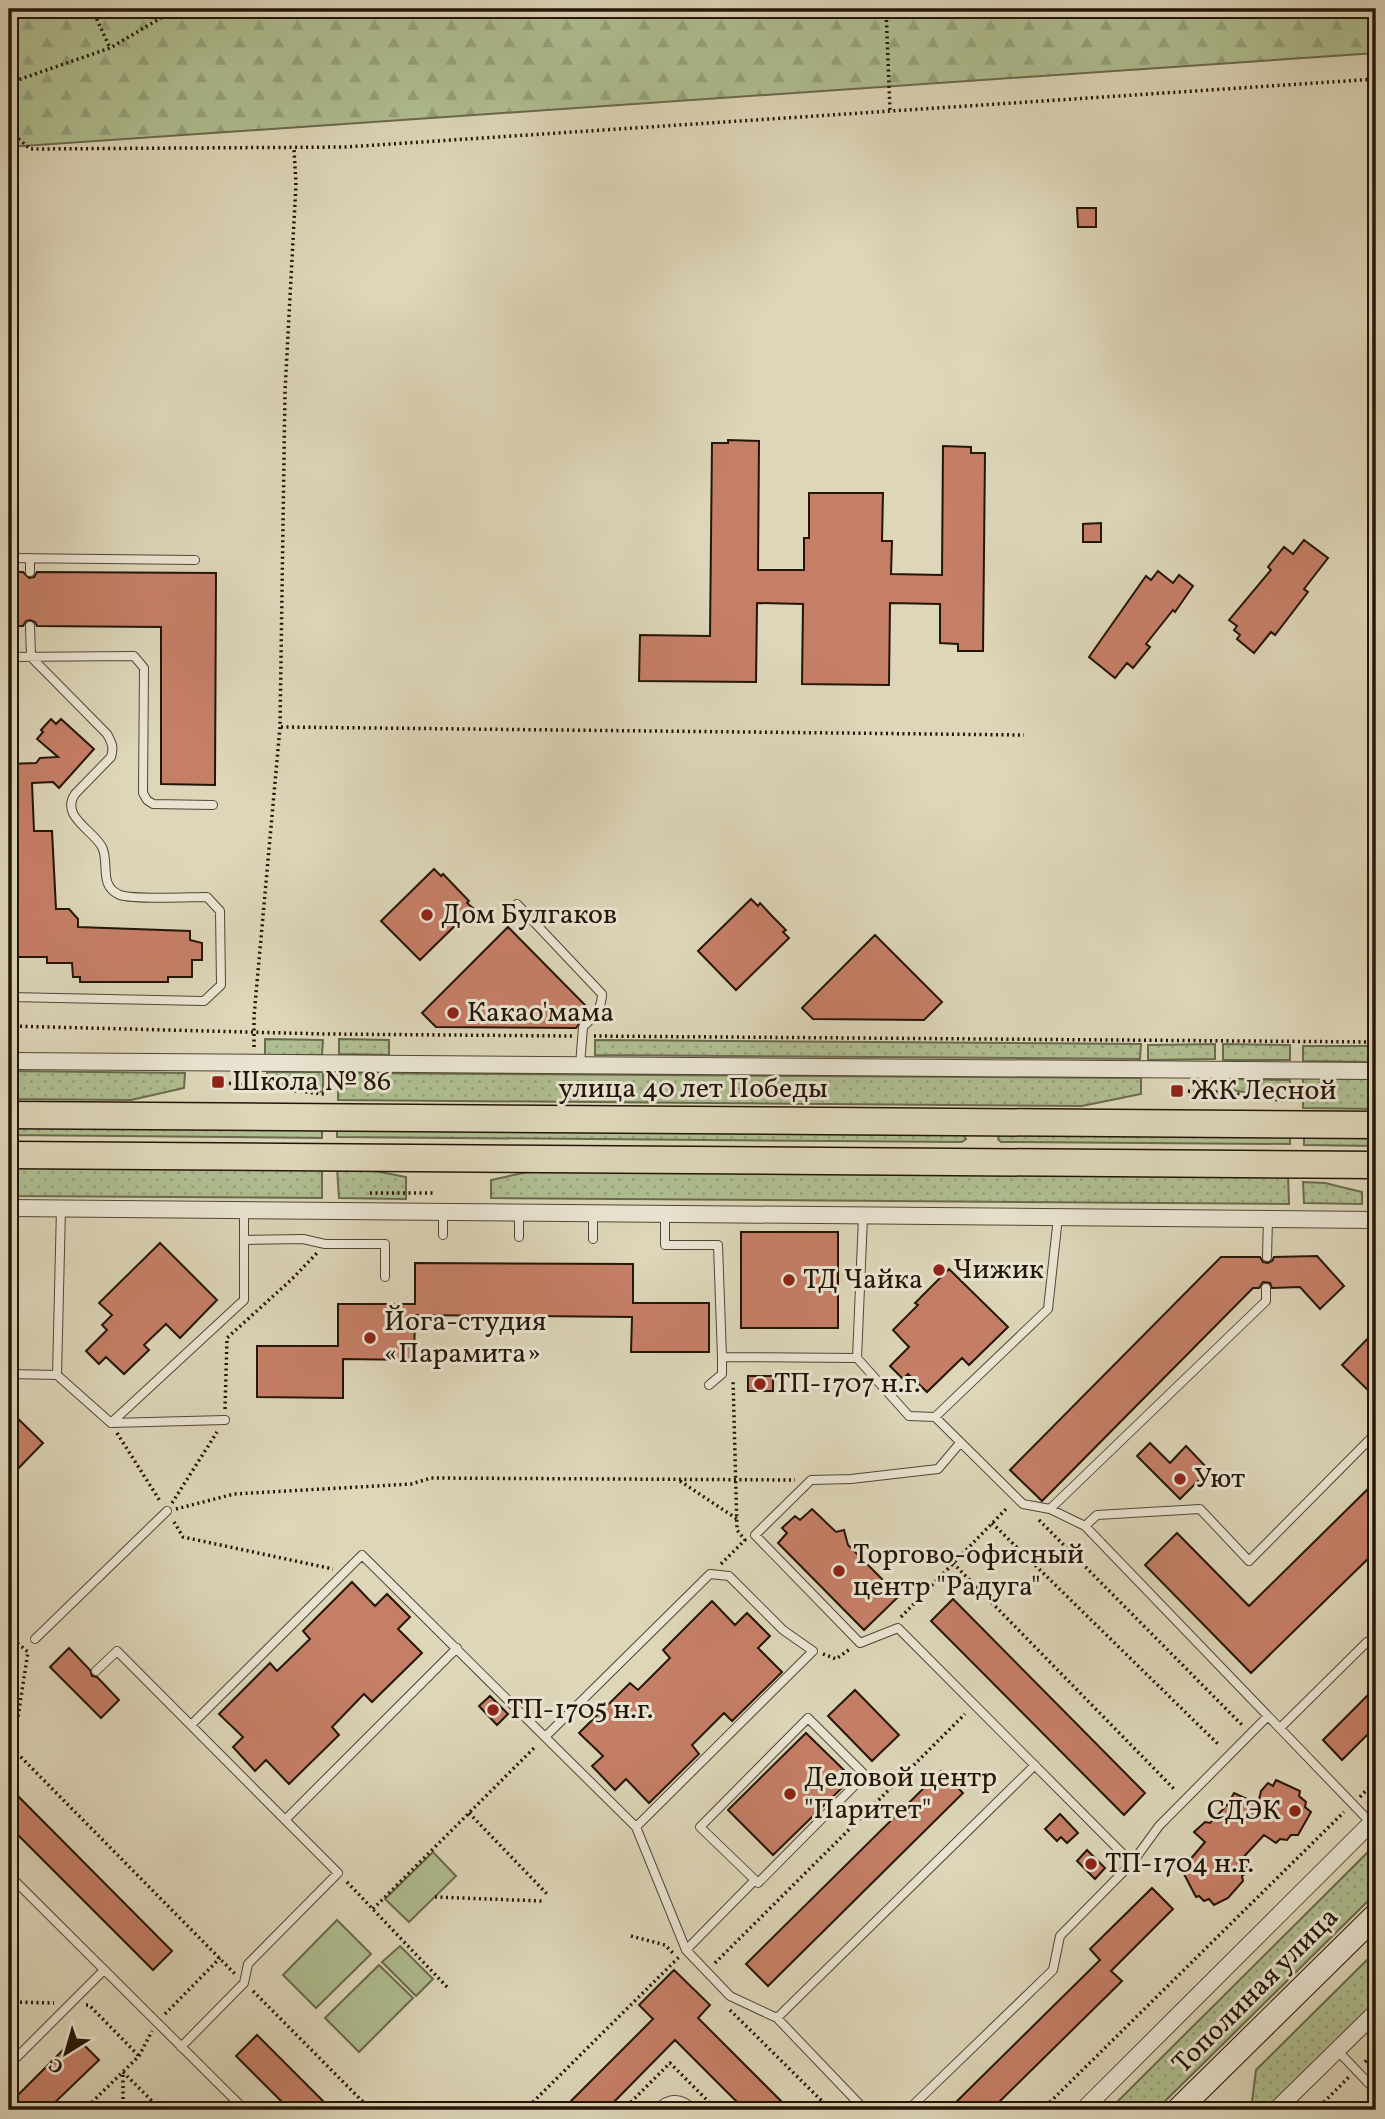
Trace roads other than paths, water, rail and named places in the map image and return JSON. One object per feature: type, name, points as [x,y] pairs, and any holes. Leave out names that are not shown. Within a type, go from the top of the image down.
[{"type":"main road","name":"улица 40 лет Победы","points":[[9,1115],[1376,1125]]},
{"type":"main road","points":[[976,1122],[976,1162]]},
{"type":"main road","points":[[9,1155],[1376,1165]]},
{"type":"main road","name":"Тополиная улица","points":[[1178,2110],[1376,1915]]},
{"type":"street","name":"улица 40 лет Победы","points":[[9,1061],[1376,1071]]},
{"type":"street","points":[[9,1208],[1376,1220]]},
{"type":"street","points":[[1083,2110],[1374,1821]]},
{"type":"street","points":[[1276,2110],[1376,2012]]},
{"type":"lane","points":[[9,558],[195,560]]},
{"type":"lane","points":[[30,558],[30,572]]},
{"type":"lane","points":[[9,997],[204,1001],[221,985],[220,911],[207,897],[123,897],[108,885],[104,877],[102,847],[96,837],[75,818],[70,806],[75,794],[111,757],[112,743],[31,657],[30,626]]},
{"type":"lane","points":[[9,657],[134,656],[144,668],[143,793],[153,804],[213,805]]},
{"type":"lane","points":[[517,904],[603,994],[598,1011],[583,1027],[580,1065]]},
{"type":"lane","points":[[57,1375],[61,1208]]},
{"type":"lane","points":[[111,1423],[244,1300],[244,1210]]},
{"type":"lane","points":[[443,1212],[443,1236]]},
{"type":"lane","points":[[519,1212],[519,1237]]},
{"type":"lane","points":[[593,1213],[593,1240]]},
{"type":"lane","points":[[665,1214],[665,1245],[718,1245],[722,1374],[709,1385]]},
{"type":"lane","points":[[863,1217],[857,1358],[909,1416],[935,1417],[1020,1501],[1050,1509],[1085,1526],[1352,1804],[1374,1821]]},
{"type":"lane","points":[[935,1417],[1048,1309],[1058,1217]]},
{"type":"lane","points":[[1267,1257],[1268,1219]]},
{"type":"lane","points":[[244,1240],[303,1239],[326,1244],[385,1244],[385,1277]]},
{"type":"lane","points":[[1050,1509],[1266,1301],[1266,1288]]},
{"type":"lane","points":[[722,1357],[857,1358]]},
{"type":"lane","points":[[9,1374],[57,1375],[111,1423],[225,1420]]},
{"type":"lane","points":[[1085,1526],[1097,1515],[1200,1509],[1249,1561],[1376,1433]]},
{"type":"lane","points":[[960,1443],[938,1469],[851,1479],[811,1480],[755,1535],[860,1643],[898,1628],[1132,1863]]},
{"type":"lane","points":[[35,1639],[167,1511]]},
{"type":"lane","points":[[191,1725],[362,1555],[636,1827],[685,1950],[730,1996],[777,2018],[865,2110]]},
{"type":"lane","points":[[545,1737],[710,1574],[729,1576],[783,1630],[813,1651],[636,1827]]},
{"type":"lane","points":[[1280,1728],[1367,1642],[1376,1640]]},
{"type":"lane","points":[[285,1819],[457,1648]]},
{"type":"lane","points":[[96,1671],[117,1651],[338,1873],[248,1964],[244,1983],[181,2047]]},
{"type":"lane","points":[[908,2110],[1054,1970],[1060,1936],[1132,1863],[1159,1826],[1268,1716]]},
{"type":"lane","points":[[808,1718],[865,1775],[758,1884],[755,1880],[701,1827],[808,1718]]},
{"type":"lane","points":[[777,2018],[1035,1765]]},
{"type":"lane","points":[[9,1875],[245,2110]]},
{"type":"lane","points":[[685,1950],[755,1880]]},
{"type":"lane","points":[[9,2065],[104,1970]]},
{"type":"lane","points":[[1337,2050],[1376,2091]]},
{"type":"lane","points":[[656,2110],[670,2099],[679,2099],[695,2110]]},
{"type":"place","name":"Дом Булгаков","points":[[427,915]]},
{"type":"place","name":"Какао'мама","points":[[453,1013]]},
{"type":"place","name":"Школа № 86","points":[[218,1082]]},
{"type":"place","name":"ЖК Лесной","points":[[1177,1091]]},
{"type":"place","name":"Чижик","points":[[939,1270]]},
{"type":"place","name":"ТД Чайка","points":[[789,1280]]},
{"type":"place","name":"Йога-студия «Парамита»","points":[[370,1338]]},
{"type":"place","name":"ТП-1707 н.г.","points":[[760,1384]]},
{"type":"place","name":"Уют","points":[[1180,1479]]},
{"type":"place","name":"Торгово-офисный центр \"Радуга\"","points":[[839,1571]]},
{"type":"place","name":"ТП-1705 н.г.","points":[[493,1710]]},
{"type":"place","name":"Деловой центр \"Паритет\"","points":[[790,1794]]},
{"type":"place","name":"СДЭК","points":[[1295,1811]]},
{"type":"place","name":"ТП-1704 н.г.","points":[[1091,1864]]}]
